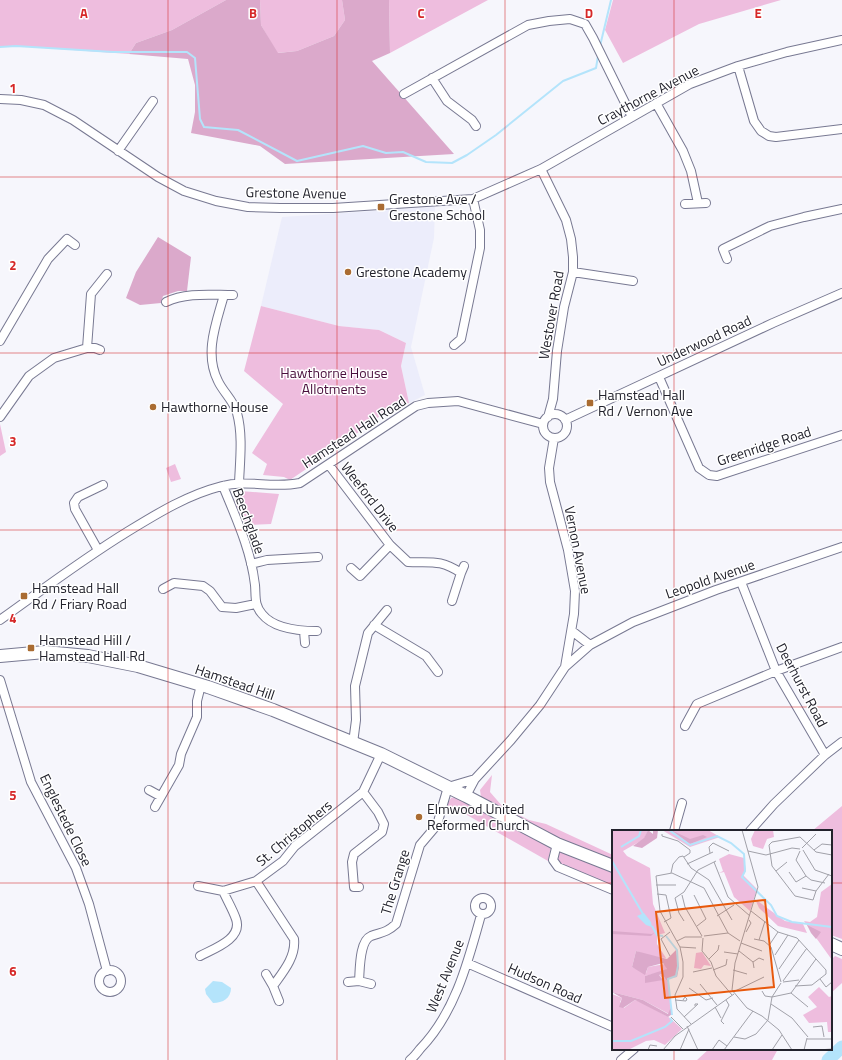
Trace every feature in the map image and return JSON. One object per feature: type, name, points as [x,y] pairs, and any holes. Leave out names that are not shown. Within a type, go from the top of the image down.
[{"type":"main road","name":"Hamstead Hill","points":[[0,656],[45,652],[88,656],[138,666],[201,685],[273,710],[381,754],[466,796],[557,844],[612,866]]},
{"type":"main road","points":[[832,944],[842,949]]},
{"type":"street","points":[[404,94],[528,25],[570,19],[584,24],[632,117]]},
{"type":"street","name":"Craythorne Avenue","points":[[541,169],[690,84],[738,66],[787,52],[842,40]]},
{"type":"street","points":[[738,66],[754,121],[761,131],[769,136],[776,137],[842,129]]},
{"type":"street","points":[[432,78],[447,101],[472,120],[476,127]]},
{"type":"street","name":"Grestone Avenue","points":[[0,99],[21,100],[44,105],[73,120],[158,177],[184,191],[216,202],[248,207],[333,208],[473,199],[541,169]]},
{"type":"street","points":[[118,151],[153,101]]},
{"type":"street","points":[[656,103],[683,151],[702,203],[685,204]]},
{"type":"street","name":"Westover Road","points":[[541,169],[566,220],[571,239],[573,272],[564,307],[557,351],[553,399],[548,417]]},
{"type":"street","points":[[454,345],[461,339],[480,248],[480,230],[473,199]]},
{"type":"street","points":[[727,259],[723,249],[770,226],[804,216],[842,209]]},
{"type":"street","points":[[0,341],[48,259],[67,239],[75,245]]},
{"type":"street","points":[[573,272],[633,281]]},
{"type":"street","points":[[87,348],[91,294],[107,274]]},
{"type":"street","name":"Underwood Road","points":[[565,422],[578,414],[659,376],[842,293]]},
{"type":"street","points":[[224,295],[214,330],[211,361],[214,373],[236,411],[239,422],[239,483]]},
{"type":"street","points":[[166,302],[174,298],[186,296],[233,296]]},
{"type":"street","points":[[0,417],[30,376],[54,358],[87,348],[95,348],[100,350]]},
{"type":"street","name":"Greenridge Road","points":[[659,376],[698,468],[709,475],[717,476],[842,435]]},
{"type":"street","name":"Westover Road","points":[[553,399],[565,422]]},
{"type":"street","name":"Hamstead Hall Road","points":[[0,620],[98,550],[166,508],[200,493],[239,483],[277,486],[300,483],[416,406],[428,403],[458,401],[543,424]]},
{"type":"street","points":[[554,414],[565,422],[564,435],[554,438],[545,433],[543,424],[548,417],[554,414]]},
{"type":"street","name":"Vernon Avenue","points":[[466,796],[475,779],[511,740],[540,705],[565,667],[572,631],[575,591],[568,550],[550,482],[549,468],[554,438]]},
{"type":"street","name":"Weeford Drive","points":[[328,465],[390,545],[408,562],[432,561],[462,570],[452,601]]},
{"type":"street","points":[[98,550],[75,509],[74,503],[78,497],[103,485]]},
{"type":"street","name":"Beechglade","points":[[223,486],[245,540],[255,586],[256,604]]},
{"type":"street","name":"Weeford Drive","points":[[351,568],[360,576],[390,545]]},
{"type":"street","name":"Leopold Avenue","points":[[565,667],[590,645],[633,622],[671,606],[842,547]]},
{"type":"street","name":"Beechglade","points":[[251,564],[267,560],[313,555]]},
{"type":"street","name":"Deerhurst Road","points":[[741,582],[776,672],[824,755]]},
{"type":"street","points":[[163,589],[174,584],[203,586],[210,591],[222,607],[236,608],[256,604],[262,615],[272,622],[304,631],[316,631]]},
{"type":"street","points":[[353,743],[356,720],[355,686],[368,633],[387,610]]},
{"type":"street","points":[[374,626],[426,656],[438,672]]},
{"type":"street","points":[[304,631],[305,643]]},
{"type":"street","points":[[572,631],[590,645]]},
{"type":"street","points":[[684,726],[698,704],[842,647]]},
{"type":"street","name":"Englestede Close","points":[[0,680],[31,782],[76,868],[89,904],[107,971]]},
{"type":"street","points":[[155,807],[179,765],[181,754],[196,717],[197,701],[201,685]]},
{"type":"street","points":[[751,830],[774,804],[824,755],[842,742]]},
{"type":"street","name":"St. Christophers","points":[[198,886],[223,891],[256,881],[283,861],[295,846],[363,792],[381,754]]},
{"type":"street","points":[[448,787],[475,779]]},
{"type":"street","name":"The Grange","points":[[359,981],[363,945],[368,937],[388,931],[396,924],[420,845],[437,825],[448,787]]},
{"type":"street","points":[[149,790],[160,796]]},
{"type":"street","points":[[359,887],[354,887],[352,862],[354,854],[382,832],[384,824],[378,812],[363,792]]},
{"type":"street","points":[[674,830],[682,803]]},
{"type":"street","points":[[557,844],[553,860],[558,867],[612,890]]},
{"type":"street","points":[[256,881],[294,939],[295,945],[287,967],[273,986]]},
{"type":"street","points":[[200,956],[230,938],[236,932],[237,921],[223,891]]},
{"type":"street","name":"West Avenue","points":[[412,1059],[432,1037],[450,1006],[467,963],[481,915]]},
{"type":"street","name":"Hudson Road","points":[[467,963],[612,1027]]},
{"type":"street","points":[[266,974],[279,1001]]},
{"type":"street","points":[[348,982],[359,981],[371,984]]},
{"type":"street","points":[[621,1060],[633,1050]]},
{"type":"shaded area","points":[[226,0],[260,0],[261,25],[278,53],[297,51],[334,36],[345,20],[342,0],[389,0],[390,53],[372,61],[454,154],[285,164],[260,146],[191,133],[195,112],[195,85],[188,59],[129,54],[136,43],[172,30]]},
{"type":"shaded area","name":"Grestone Academy","points":[[435,207],[434,238],[411,347],[425,395],[409,403],[401,366],[406,343],[379,330],[339,326],[261,306],[282,217]]},
{"type":"shaded area","points":[[158,237],[191,257],[187,291],[178,291],[163,296],[161,303],[140,305],[126,298],[136,272]]},
{"type":"green space","points":[[0,0],[226,0],[172,30],[136,43],[129,54],[16,46],[0,47]]},
{"type":"green space","points":[[260,0],[342,0],[345,20],[334,36],[297,51],[277,53],[261,25]]},
{"type":"green space","points":[[389,0],[488,0],[390,53]]},
{"type":"green space","points":[[613,0],[781,0],[699,24],[623,63],[605,30]]},
{"type":"green space","name":"Hawthorne House Allotments","points":[[261,306],[339,326],[379,330],[406,343],[401,366],[409,403],[384,413],[343,444],[290,480],[284,477],[263,475],[267,464],[252,453],[283,404],[244,371]]},
{"type":"green space","points":[[0,424],[6,452],[0,456]]},
{"type":"green space","points":[[175,464],[181,479],[171,482],[166,468]]},
{"type":"green space","points":[[240,491],[279,494],[271,524],[250,525],[251,536],[234,502]]},
{"type":"green space","points":[[492,775],[490,792],[503,807],[529,820],[546,824],[612,855],[612,863],[586,853],[496,807],[481,797],[480,790]]},
{"type":"green space","points":[[456,797],[551,847],[548,861],[467,815],[446,806],[451,798]]},
{"type":"green space","points":[[842,806],[842,939],[832,935],[832,830],[813,830]]},
{"type":"green space","points":[[560,849],[612,870],[612,887],[561,866],[557,860]]},
{"type":"green space","points":[[835,956],[842,959],[842,983],[832,992],[832,959]]},
{"type":"green space","points":[[708,1050],[777,1050],[772,1060],[697,1060]]},
{"type":"water","points":[[213,981],[222,982],[231,988],[230,995],[223,1001],[213,1003],[206,994],[205,989]]},
{"type":"waterway","points":[[600,46],[611,0]]},
{"type":"waterway","points":[[0,47],[16,46],[113,52],[187,52],[195,58],[200,119],[204,127],[238,130],[297,161],[363,146],[386,153],[403,152],[426,162],[452,163],[467,155],[496,135],[563,81],[596,68],[598,56]]},
{"type":"waterway","points":[[828,1060],[842,1047]]},
{"type":"place","name":"Grestone Ave / Grestone School","points":[[381,207]]},
{"type":"place","name":"Grestone Academy","points":[[348,272]]},
{"type":"place","name":"Hamstead Hall Rd / Vernon Ave","points":[[590,403]]},
{"type":"place","name":"Hawthorne House","points":[[153,407]]},
{"type":"place","name":"Hamstead Hall Rd / Friary Road","points":[[24,596]]},
{"type":"place","name":"Hamstead Hill / Hamstead Hall Rd","points":[[31,648]]},
{"type":"place","name":"Elmwood United Reformed Church","points":[[419,817]]}]
